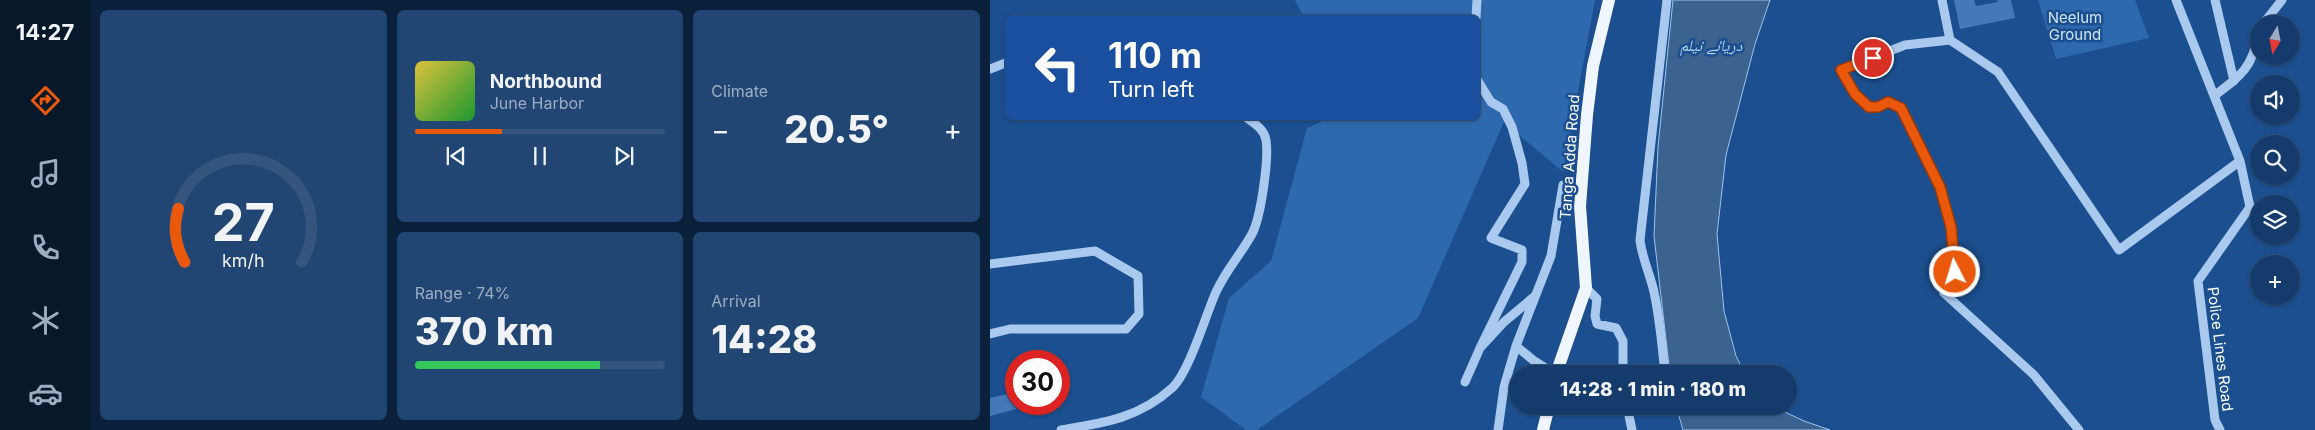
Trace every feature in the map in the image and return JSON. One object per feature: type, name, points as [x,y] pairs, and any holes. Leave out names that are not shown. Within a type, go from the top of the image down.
[{"type":"main road","name":"Tanga Adda Road","points":[[1559,365],[1586,288],[1580,206],[1585,142],[1593,66],[1609,0]]},
{"type":"main road","points":[[1543,430],[1546,415]]},
{"type":"street","points":[[1476,15],[1477,0]]},
{"type":"street","points":[[1664,365],[1660,322],[1654,290],[1642,257],[1640,240],[1667,0]]},
{"type":"street","points":[[1942,0],[1950,40]]},
{"type":"street","name":"Police Lines Road","points":[[2176,0],[2240,161],[2250,207],[2198,281],[2215,420],[2220,430]]},
{"type":"street","points":[[2215,0],[2234,81]]},
{"type":"street","points":[[2270,15],[2282,0]]},
{"type":"street","points":[[2079,430],[2034,376],[1944,292],[1955,272],[1951,227],[1940,187],[1901,108],[1888,102],[1878,107],[1869,107],[1855,94],[1841,70],[1905,45],[1950,40],[1998,72],[2119,250],[2240,161]]},
{"type":"street","points":[[2214,96],[2241,76],[2250,59]]},
{"type":"street","points":[[990,69],[1005,63]]},
{"type":"street","points":[[1465,382],[1522,262],[1522,250],[1491,238],[1525,184],[1522,163],[1512,127],[1503,109],[1491,102],[1480,84]]},
{"type":"street","points":[[1061,430],[1112,421],[1150,406],[1174,386],[1188,362],[1217,290],[1233,260],[1252,233],[1260,208],[1266,140],[1261,128],[1250,120]]},
{"type":"street","points":[[1498,430],[1504,387],[1516,346],[1551,256],[1563,185]]},
{"type":"street","points":[[990,264],[1095,251],[1138,276],[1140,314],[1126,329],[1010,329],[990,334]]},
{"type":"street","points":[[1586,288],[1597,299],[1595,316],[1597,324],[1616,328],[1623,341],[1623,365]]},
{"type":"street","points":[[1480,348],[1504,322],[1537,294]]},
{"type":"street","points":[[1516,346],[1541,365]]},
{"type":"street","points":[[1629,415],[1632,430]]},
{"type":"green space","points":[[1295,0],[1595,0],[1563,172],[1504,122],[1418,318],[1257,430],[1246,430],[1201,397],[1229,298],[1271,261],[1307,128],[1325,120],[1480,120],[1480,15],[1303,15]]},
{"type":"green space","name":"Neelum Ground","points":[[2038,0],[2135,0],[2149,38],[2056,59]]},
{"type":"water","name":"دریائے نیلم","points":[[1673,0],[1770,0],[1755,44],[1726,155],[1717,234],[1724,311],[1736,356],[1740,365],[1669,365],[1654,236],[1658,147]]},
{"type":"water","points":[[1679,415],[1791,415],[1830,430],[1683,430]]},
{"type":"building","points":[[1954,0],[1974,0],[1976,6],[1998,2],[1997,0],[2011,0],[2015,18],[1960,29]]},
{"type":"building","points":[[1005,395],[1005,412],[990,416],[990,398]]},
{"type":"route","points":[[1873,58],[1841,70],[1855,94],[1869,107],[1878,107],[1888,102],[1901,108],[1940,187],[1951,227],[1955,272]]}]
